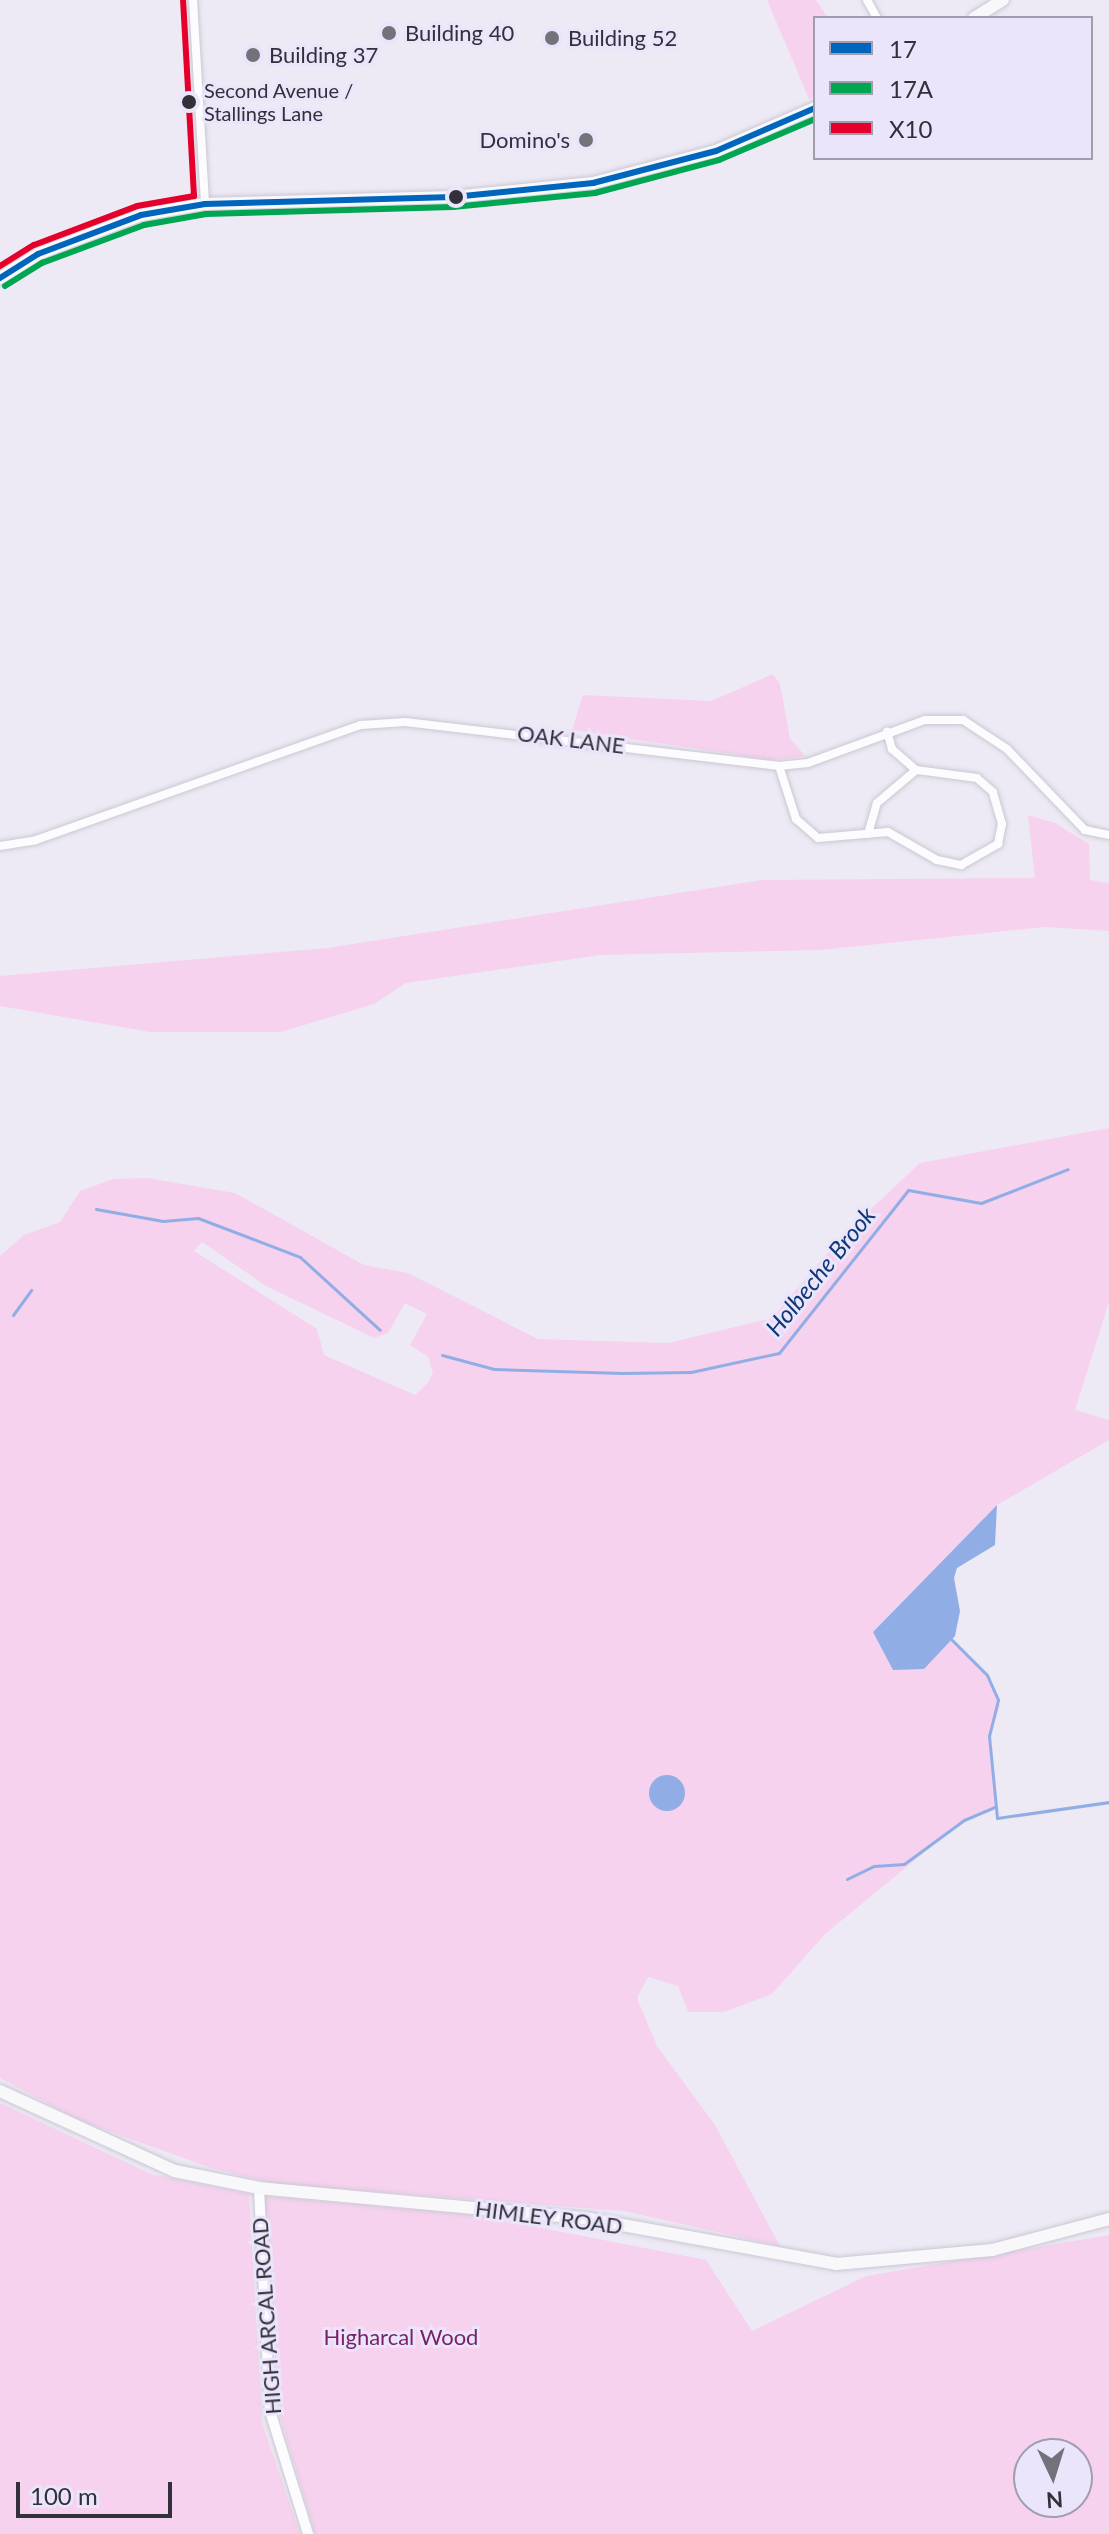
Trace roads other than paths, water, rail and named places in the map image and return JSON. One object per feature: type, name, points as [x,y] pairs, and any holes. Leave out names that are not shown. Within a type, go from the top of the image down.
[{"type":"main road","points":[[977,16],[1003,0]]},
{"type":"main road","points":[[0,278],[38,254],[141,215],[205,204],[453,197],[593,183],[716,151],[813,109]]},
{"type":"main road","name":"HIMLEY ROAD","points":[[0,2091],[175,2171],[259,2188],[584,2218],[836,2264],[992,2250],[1109,2219]]},
{"type":"street","points":[[193,0],[205,204]]},
{"type":"street","name":"OAK LANE","points":[[0,846],[36,840],[361,725],[475,727],[779,766],[808,763],[925,720],[963,720],[985,729],[1055,805],[1085,830],[1109,835]]},
{"type":"street","points":[[779,766],[805,829],[831,840],[868,834],[902,835],[937,860],[961,865],[998,844],[1002,824],[993,792],[977,778],[916,770],[892,749],[887,732]]},
{"type":"street","points":[[868,834],[877,803],[916,770]]},
{"type":"street","name":"HIGH ARCAL ROAD","points":[[259,2188],[270,2411],[308,2534]]},
{"type":"water","points":[[997,1505],[995,1545],[957,1568],[954,1578],[960,1611],[955,1636],[924,1669],[893,1670],[873,1632]]},
{"type":"water","points":[[667,1775],[679,1781],[685,1793],[679,1805],[667,1811],[655,1805],[649,1793],[655,1781]]},
{"type":"waterway","name":"Holbeche Brook","points":[[442,1355],[494,1369],[622,1373],[691,1372],[779,1353],[908,1190],[981,1203],[1068,1169]]},
{"type":"waterway","name":"Holbeche Brook","points":[[96,1209],[163,1221],[198,1218],[300,1257],[380,1330]]},
{"type":"waterway","points":[[13,1315],[31,1290]]},
{"type":"waterway","points":[[951,1639],[987,1675],[998,1700],[989,1736],[997,1818],[1109,1802]]},
{"type":"waterway","points":[[847,1879],[874,1866],[904,1864],[964,1820],[994,1807]]},
{"type":"place","name":"Building 40","points":[[389,33]]},
{"type":"place","name":"Building 52","points":[[552,38]]},
{"type":"place","name":"Building 37","points":[[253,55]]},
{"type":"place","name":"Second Avenue / Stallings Lane","points":[[189,102]]},
{"type":"place","name":"Domino's","points":[[586,140]]},
{"type":"park label","name":"Higharcal Wood","points":[[401,2337]]}]
